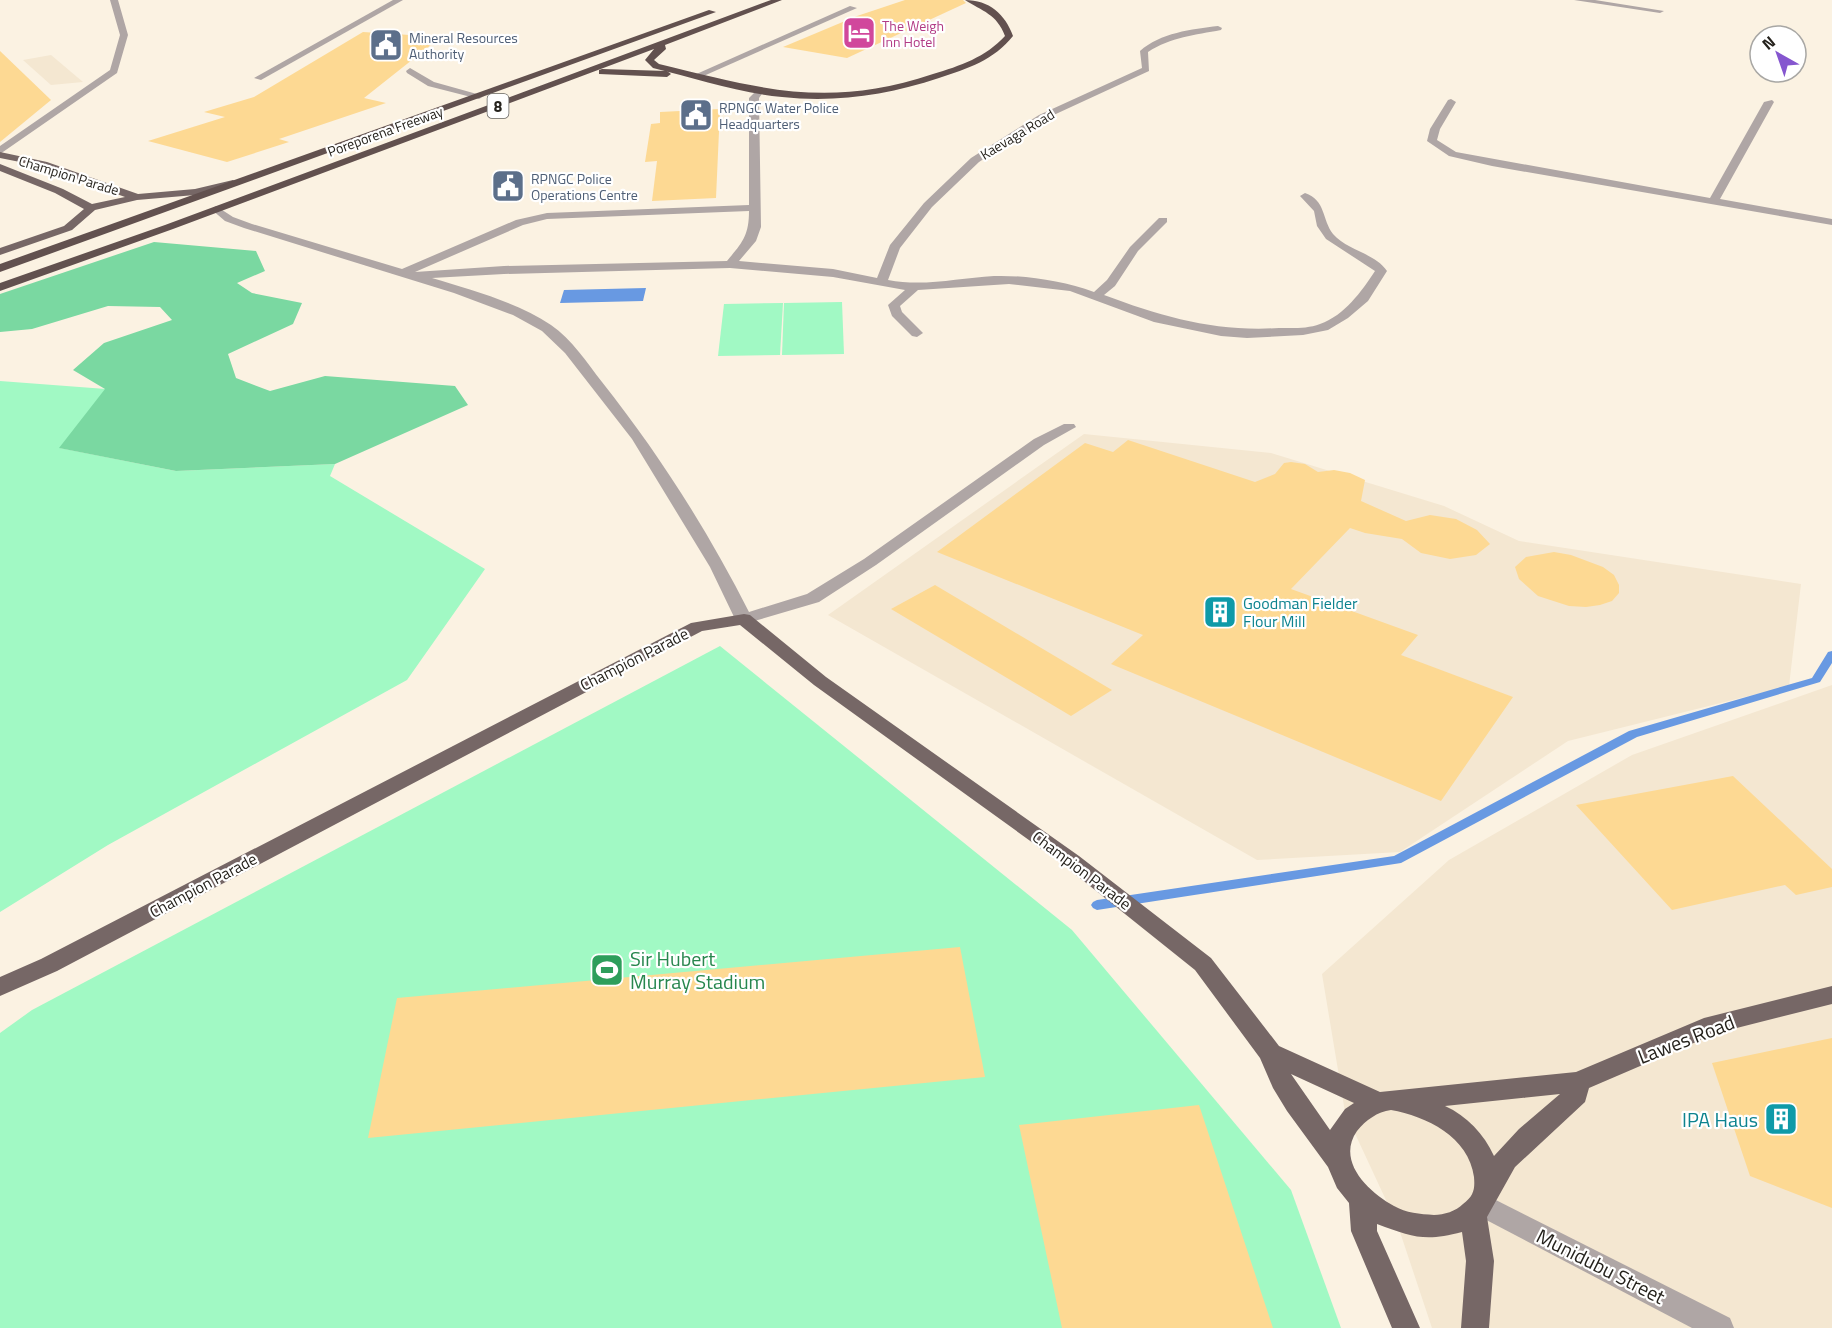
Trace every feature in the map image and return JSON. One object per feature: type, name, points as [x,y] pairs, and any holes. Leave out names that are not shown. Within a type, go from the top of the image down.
[{"type":"highway","name":"Poreporena Freeway","points":[[0,287],[568,80],[778,0]]},
{"type":"highway","points":[[683,36],[655,52],[649,60],[656,66],[759,91],[799,96],[853,96],[916,84],[973,63],[993,52],[1009,36],[1005,22],[988,9],[969,0]]},
{"type":"highway","name":"Poreporena Freeway","points":[[0,268],[723,8]]},
{"type":"highway","points":[[568,80],[617,71],[696,76]]},
{"type":"main road","name":"Champion Parade","points":[[0,153],[43,164],[137,197]]},
{"type":"main road","name":"Champion Parade","points":[[0,167],[59,191],[91,208],[68,228],[0,252]]},
{"type":"main road","points":[[91,208],[137,197],[195,192],[252,178]]},
{"type":"main road","name":"Champion Parade","points":[[0,987],[49,965],[697,627],[744,620],[820,681],[1072,861],[1203,964],[1270,1053],[1282,1081],[1296,1104],[1338,1161]]},
{"type":"main road","name":"Champion Parade","points":[[0,996],[49,965]]},
{"type":"main road","name":"Lawes Road","points":[[1389,1102],[1578,1082],[1712,1025],[1832,995]]},
{"type":"main road","name":"Champion Parade","points":[[1270,1053],[1389,1102]]},
{"type":"main road","points":[[1475,1328],[1480,1262],[1481,1202],[1484,1164],[1472,1140],[1452,1122],[1426,1108],[1389,1102],[1358,1113],[1345,1125],[1338,1142],[1338,1161],[1347,1181],[1362,1200],[1389,1219],[1420,1228],[1450,1226],[1481,1202],[1506,1159],[1576,1095],[1578,1082]]},
{"type":"main road","points":[[1362,1200],[1364,1231],[1406,1328]]},
{"type":"street","points":[[0,153],[114,71],[124,35],[114,0]]},
{"type":"street","points":[[258,78],[399,0]]},
{"type":"street","points":[[1578,0],[1660,11]]},
{"type":"street","points":[[696,76],[853,8]]},
{"type":"street","name":"Kaevaga Road","points":[[882,281],[894,247],[928,205],[975,160],[1042,117],[1146,69],[1144,51],[1153,45],[1174,37],[1218,28]]},
{"type":"street","points":[[410,71],[431,84],[479,96]]},
{"type":"street","points":[[730,264],[750,241],[755,227],[754,98],[759,91]]},
{"type":"street","points":[[1451,102],[1447,112],[1434,126],[1432,141],[1453,154],[1492,163],[1832,222]]},
{"type":"street","points":[[1714,201],[1769,102]]},
{"type":"street","points":[[409,275],[730,264],[810,270],[915,287],[1010,280],[1072,288],[1158,319],[1221,332],[1269,333],[1324,327],[1344,315],[1364,298],[1382,271],[1380,267],[1341,246],[1330,237],[1323,226],[1319,210],[1305,196]]},
{"type":"street","points":[[409,275],[520,222],[547,216],[754,208]]},
{"type":"street","points":[[216,209],[229,219],[248,226],[458,290],[517,312],[547,328],[570,350],[638,437],[718,567],[744,620],[813,598],[870,562],[1039,442],[1069,427]]},
{"type":"street","points":[[1096,296],[1111,283],[1134,249],[1163,220]]},
{"type":"street","points":[[915,287],[894,305],[896,313],[917,333]]},
{"type":"street","name":"Munidubu Street","points":[[1481,1202],[1720,1328]]},
{"type":"shaded area","points":[[51,55],[83,82],[51,85],[23,60]]},
{"type":"shaded area","name":"Goodman Fielder Flour Mill","points":[[1084,434],[1271,453],[1444,506],[1519,541],[1801,584],[1789,686],[1568,741],[1400,852],[1257,860],[828,615]]},
{"type":"shaded area","points":[[1832,685],[1832,1328],[1432,1328],[1398,1226],[1345,1112],[1322,974],[1449,860],[1632,755]]},
{"type":"green space","points":[[154,242],[256,251],[265,271],[237,283],[252,293],[302,303],[293,324],[228,354],[236,378],[270,391],[325,376],[455,386],[468,405],[335,464],[176,471],[59,448],[105,389],[73,370],[104,343],[172,320],[160,307],[108,306],[32,329],[0,332],[0,294]]},
{"type":"green space","points":[[842,302],[844,354],[782,355],[784,303]]},
{"type":"green space","points":[[783,303],[780,355],[718,356],[724,304]]},
{"type":"green space","points":[[0,381],[106,389],[60,448],[176,471],[335,464],[330,476],[485,569],[407,680],[108,845],[0,912]]},
{"type":"green space","name":"Sir Hubert Murray Stadium","points":[[720,646],[1072,930],[1291,1190],[1341,1328],[0,1328],[0,1033],[32,1010]]},
{"type":"water","points":[[646,288],[643,301],[560,303],[564,290]]},
{"type":"building","name":"The Weigh Inn Hotel","points":[[905,0],[963,0],[966,3],[847,58],[783,47],[857,16]]},
{"type":"building","points":[[363,32],[441,37],[364,98],[386,103],[279,139],[289,142],[227,162],[148,141],[225,117],[204,112],[254,97]]},
{"type":"building","points":[[0,51],[51,100],[0,142]]},
{"type":"building","points":[[720,109],[716,198],[652,201],[657,161],[645,162],[651,124],[660,123],[660,112]]},
{"type":"building","name":"Goodman Fielder Flour Mill","points":[[1128,440],[1255,482],[1275,474],[1284,463],[1291,462],[1305,464],[1318,472],[1334,470],[1350,473],[1365,480],[1361,501],[1406,521],[1430,515],[1456,519],[1477,530],[1490,544],[1476,555],[1450,559],[1421,553],[1402,539],[1350,528],[1291,589],[1418,635],[1401,655],[1513,697],[1441,801],[1111,664],[1143,635],[937,552],[1085,443],[1113,452]]},
{"type":"building","points":[[1554,552],[1571,555],[1603,567],[1614,575],[1619,585],[1619,593],[1612,601],[1586,607],[1569,606],[1538,596],[1519,579],[1515,567],[1526,557]]},
{"type":"building","points":[[935,585],[1112,690],[1071,716],[891,609]]},
{"type":"building","points":[[1733,776],[1832,869],[1832,887],[1796,895],[1785,885],[1672,910],[1576,805]]},
{"type":"building","points":[[960,947],[985,1077],[368,1138],[397,998]]},
{"type":"building","name":"IPA Haus","points":[[1832,1038],[1832,1208],[1750,1176],[1712,1063]]},
{"type":"building","points":[[1199,1105],[1273,1328],[1062,1328],[1019,1125]]},
{"type":"waterway","points":[[1097,905],[1397,860],[1633,734],[1816,680],[1832,654]]},
{"type":"place","name":"The Weigh Inn Hotel","points":[[859,33]]},
{"type":"place","name":"Mineral Resources Authority","points":[[386,45]]},
{"type":"place","name":"RPNGC Water Police Headquarters","points":[[696,115]]},
{"type":"place","name":"RPNGC Police Operations Centre","points":[[508,186]]},
{"type":"place","name":"Goodman Fielder Flour Mill","points":[[1220,612]]},
{"type":"place","name":"Sir Hubert Murray Stadium","points":[[607,970]]},
{"type":"place","name":"IPA Haus","points":[[1781,1119]]}]
